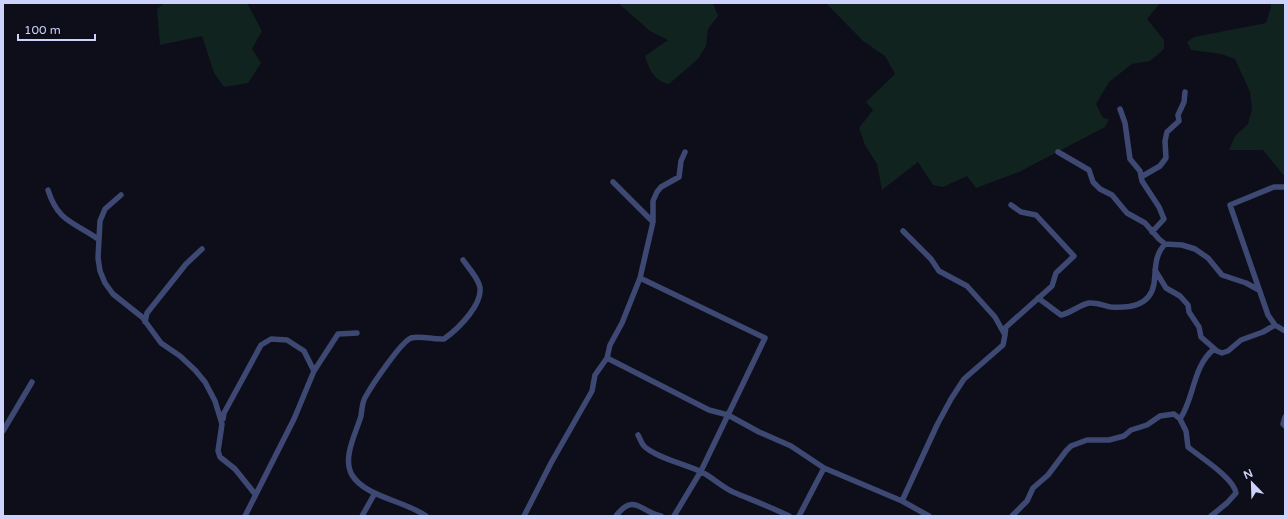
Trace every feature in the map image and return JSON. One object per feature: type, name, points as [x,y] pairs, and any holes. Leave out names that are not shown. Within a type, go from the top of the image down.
[{"type":"street","points":[[1141,177],[1160,166],[1166,158],[1165,141],[1167,132],[1179,121],[1178,115],[1184,102],[1185,92]]},
{"type":"street","points":[[1120,109],[1125,123],[1130,159],[1140,171],[1141,177],[1164,219],[1152,232]]},
{"type":"street","points":[[524,516],[551,462],[592,390],[595,375],[607,358],[610,345],[622,323],[640,278],[653,222],[653,201],[661,187],[679,177],[681,161],[685,152]]},
{"type":"street","points":[[1058,152],[1089,170],[1093,182],[1100,189],[1112,195],[1120,207],[1145,223],[1152,232],[1166,244],[1182,245],[1195,249],[1208,258],[1222,275],[1246,283],[1259,290]]},
{"type":"street","points":[[613,182],[653,222]]},
{"type":"street","points":[[1285,187],[1274,187],[1230,205],[1268,315],[1275,325],[1285,331]]},
{"type":"street","points":[[48,190],[51,201],[59,213],[70,222],[85,229],[98,239]]},
{"type":"street","points":[[121,195],[105,209],[100,221],[98,258],[100,271],[105,284],[113,294],[145,322],[161,343],[180,356],[195,370],[205,382],[215,401],[222,424]]},
{"type":"street","points":[[902,500],[937,425],[964,379],[1003,345],[1006,327],[1015,317],[1052,286],[1056,273],[1074,256],[1036,215],[1021,212],[1012,205]]},
{"type":"street","points":[[903,231],[931,259],[939,271],[967,286],[995,318],[1005,335]]},
{"type":"street","points":[[1038,298],[1061,315],[1089,303],[1110,307],[1138,305],[1145,301],[1152,293],[1156,258],[1160,250],[1166,244]]},
{"type":"street","points":[[145,322],[147,313],[186,264],[202,248]]},
{"type":"street","points":[[426,516],[416,509],[375,493],[357,482],[349,468],[350,452],[365,397],[402,345],[407,341],[416,338],[444,339],[457,328],[471,312],[480,293],[479,283],[463,260]]},
{"type":"street","points":[[1155,270],[1166,288],[1180,296],[1188,305],[1189,312],[1199,328],[1201,337],[1214,349],[1222,353],[1228,351],[1242,340],[1263,332],[1275,325]]},
{"type":"street","points":[[640,278],[765,338],[701,472],[674,516]]},
{"type":"street","points":[[245,516],[254,494],[294,419],[314,371],[338,334],[357,333]]},
{"type":"street","points":[[254,494],[235,469],[220,457],[218,451],[224,413],[261,345],[266,341],[271,339],[287,340],[304,351],[314,371]]},
{"type":"street","points":[[1180,419],[1191,399],[1196,374],[1204,358],[1214,349]]},
{"type":"street","points":[[607,358],[709,410],[728,415],[759,432],[791,446],[824,468],[902,500],[929,516]]},
{"type":"street","points":[[3,431],[32,382]]},
{"type":"street","points":[[1012,516],[1027,501],[1033,488],[1048,475],[1071,446],[1087,440],[1109,440],[1124,436],[1131,430],[1147,425],[1160,416],[1168,414],[1174,414],[1180,419],[1186,431],[1188,447],[1224,476],[1235,488],[1236,493],[1227,503],[1211,516]]},
{"type":"street","points":[[1285,417],[1283,424],[1285,426]]},
{"type":"street","points":[[638,435],[643,445],[653,453],[668,458],[682,466],[701,472],[732,491],[758,501],[789,516]]},
{"type":"street","points":[[799,516],[824,468]]},
{"type":"street","points":[[362,516],[375,493]]},
{"type":"street","points":[[616,516],[624,506],[633,504],[661,516]]},
{"type":"green space","points":[[164,3],[247,3],[262,31],[252,49],[261,63],[248,83],[224,87],[214,73],[202,36],[160,45],[157,9]]},
{"type":"green space","points":[[618,3],[713,3],[718,16],[708,29],[706,46],[698,59],[669,84],[659,80],[653,74],[645,56],[668,40],[650,31]]},
{"type":"green space","points":[[826,3],[1160,3],[1147,19],[1164,40],[1164,49],[1150,61],[1132,64],[1109,82],[1096,104],[1103,118],[1109,119],[1105,127],[1019,172],[976,188],[967,176],[943,187],[933,185],[918,162],[882,190],[877,164],[865,145],[859,128],[873,110],[866,102],[895,74],[885,56],[863,41]]},
{"type":"green space","points":[[1270,3],[1285,3],[1285,177],[1263,150],[1229,150],[1235,136],[1248,124],[1252,109],[1250,92],[1235,59],[1221,54],[1191,50],[1187,42],[1194,37],[1266,23],[1271,7]]}]
